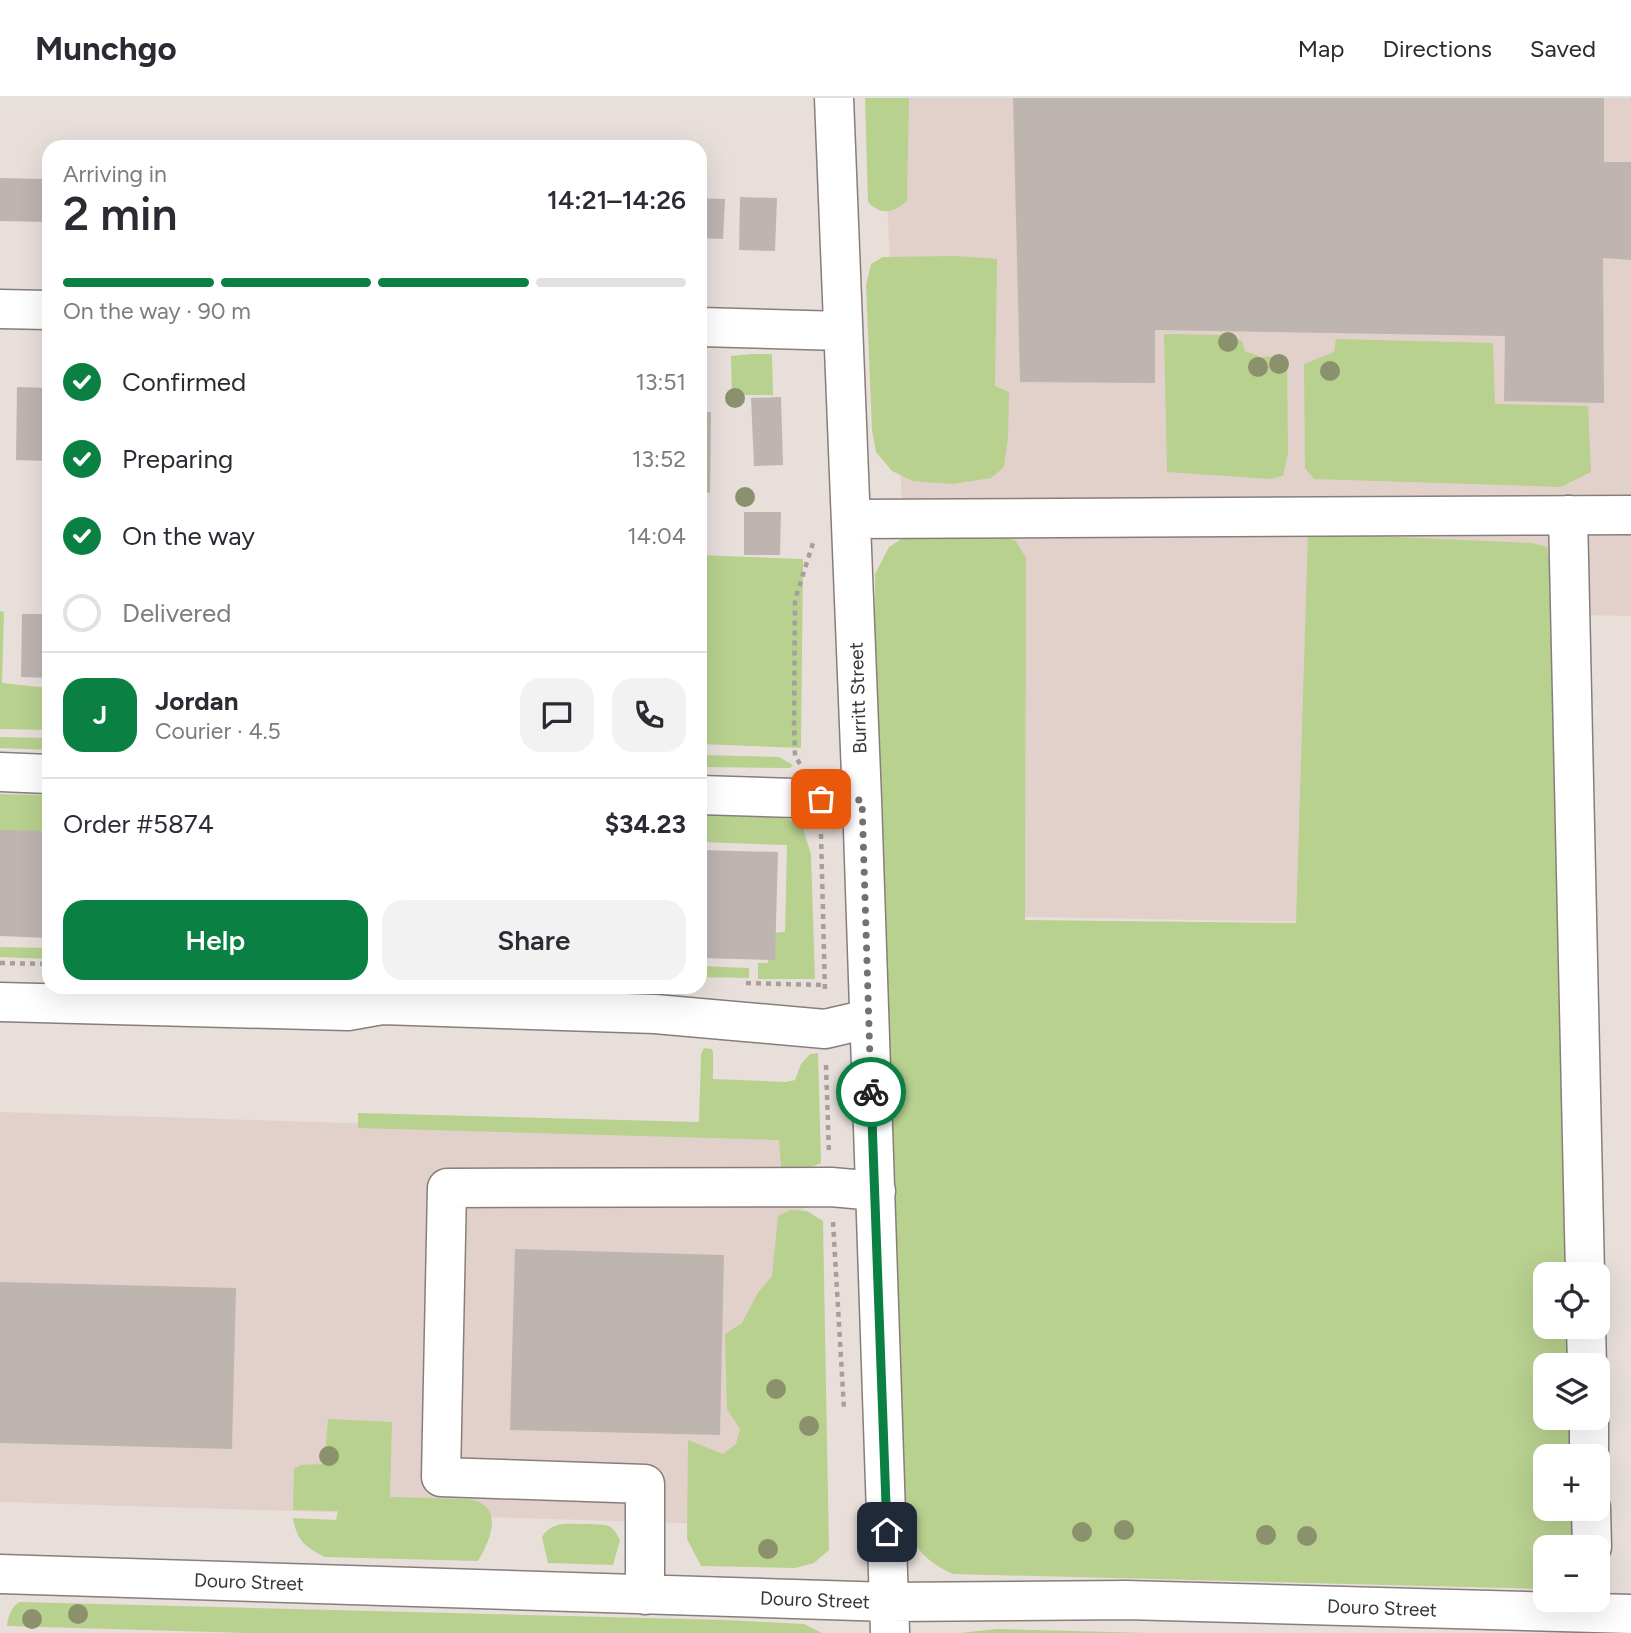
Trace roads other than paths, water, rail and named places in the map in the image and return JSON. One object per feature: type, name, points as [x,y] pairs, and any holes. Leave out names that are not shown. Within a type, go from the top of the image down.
[{"type":"street","name":"Burritt Street","points":[[834,98],[862,800],[890,1618]]},
{"type":"street","points":[[0,309],[42,310]]},
{"type":"street","points":[[707,327],[842,331]]},
{"type":"street","points":[[1567,515],[1585,1262]]},
{"type":"street","points":[[850,519],[1631,515]]},
{"type":"street","points":[[0,772],[42,774]]},
{"type":"street","points":[[707,795],[862,800]]},
{"type":"street","points":[[0,1002],[348,1012],[382,1005],[655,1014],[825,1029],[868,1019]]},
{"type":"street","points":[[645,1595],[645,1484],[441,1477],[447,1188],[831,1187],[876,1191]]},
{"type":"street","name":"Douro Street","points":[[0,1574],[645,1595],[890,1618],[1125,1600],[1533,1606]]},
{"type":"street","name":"Douro Street","points":[[1610,1610],[1631,1614]]}]
